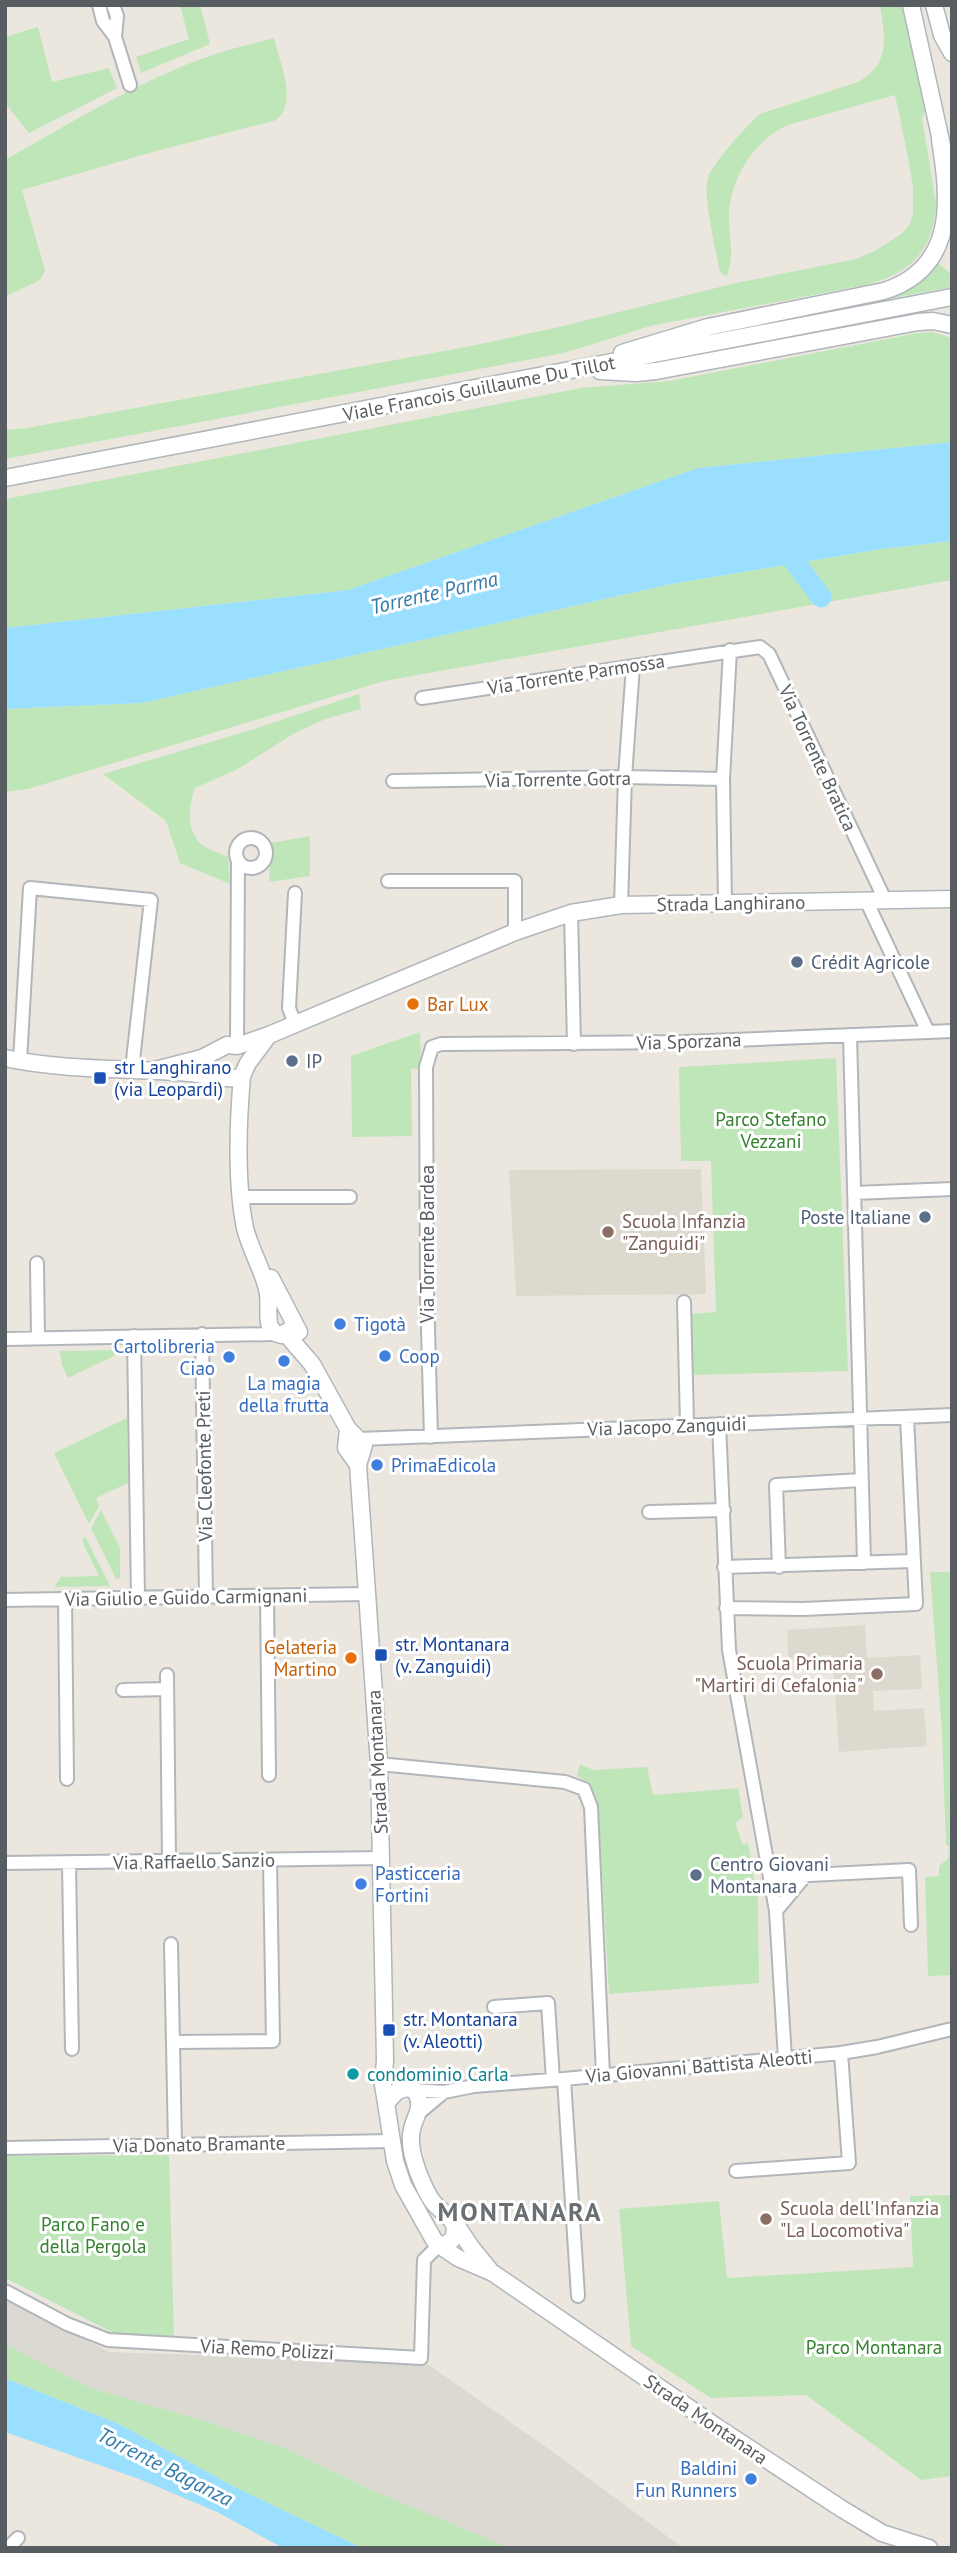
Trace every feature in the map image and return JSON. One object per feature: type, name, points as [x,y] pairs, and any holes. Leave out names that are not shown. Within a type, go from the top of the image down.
[{"type":"street","points":[[99,5],[103,21],[115,37],[130,85]]},
{"type":"street","points":[[113,5],[117,16],[115,37]]},
{"type":"street","points":[[577,370],[646,344],[698,329],[884,291],[909,279],[933,255],[946,222],[946,143],[911,5]]},
{"type":"street","points":[[922,5],[952,175]]},
{"type":"street","points":[[934,5],[942,35],[952,53]]},
{"type":"street","name":"Viale Francois Guillaume Du Tillot","points":[[5,478],[952,297]]},
{"type":"street","points":[[577,370],[643,373],[910,323],[933,321],[952,325]]},
{"type":"street","name":"Via Torrente Bratica","points":[[730,650],[760,647],[769,654],[885,900]]},
{"type":"street","points":[[725,903],[723,779],[730,650]]},
{"type":"street","name":"Via Torrente Parmossa","points":[[422,698],[730,650]]},
{"type":"street","points":[[621,905],[625,777],[633,666]]},
{"type":"street","name":"Via Torrente Gotra","points":[[393,781],[625,777],[723,779]]},
{"type":"street","points":[[234,1074],[245,1053],[237,1046],[238,860]]},
{"type":"street","points":[[388,881],[515,881],[515,932]]},
{"type":"street","points":[[13,1060],[30,888],[151,900],[132,1069]]},
{"type":"street","points":[[295,893],[289,1007],[295,1024]]},
{"type":"street","name":"Strada Langhirano","points":[[155,1070],[202,1058],[227,1045],[237,1046],[269,1035],[515,932],[570,912],[621,905],[952,899]]},
{"type":"street","points":[[866,900],[928,1032]]},
{"type":"street","points":[[570,912],[574,1044]]},
{"type":"street","name":"Via Sporzana","points":[[429,1052],[432,1047],[441,1044],[574,1044],[952,1031]]},
{"type":"street","points":[[234,1074],[269,1035]]},
{"type":"street","points":[[850,1035],[864,1563]]},
{"type":"street","points":[[217,1051],[213,1059],[214,1068],[234,1074]]},
{"type":"street","name":"Via Torrente Bardea","points":[[429,1052],[426,1067],[427,1293],[431,1437]]},
{"type":"street","name":"Strada Langhirano","points":[[13,1060],[234,1074]]},
{"type":"street","name":"Strada Montanara","points":[[234,1074],[245,1225],[268,1290],[269,1316]]},
{"type":"street","points":[[854,1193],[952,1189]]},
{"type":"street","points":[[241,1197],[350,1197]]},
{"type":"street","name":"Strada Montanara","points":[[251,1246],[269,1274],[286,1326],[303,1338],[312,1364],[356,1447],[379,1764],[386,2060],[383,2085],[395,2161],[403,2185],[425,2228],[439,2245],[463,2261],[493,2273],[717,2427],[842,2508],[882,2533],[929,2548]]},
{"type":"street","points":[[37,1263],[38,1338]]},
{"type":"street","points":[[684,1302],[687,1424]]},
{"type":"street","points":[[5,1339],[241,1333],[286,1326],[282,1309],[257,1327],[241,1333]]},
{"type":"street","name":"Via Cleofonte Preti","points":[[202,1334],[206,1597]]},
{"type":"street","points":[[134,1336],[138,1598]]},
{"type":"street","name":"Via Jacopo Zanguidi","points":[[356,1447],[382,1439],[687,1424],[952,1415]]},
{"type":"street","points":[[726,1608],[803,1609],[916,1604],[907,1417]]},
{"type":"street","points":[[719,1424],[729,1650],[776,1911],[785,2059]]},
{"type":"street","points":[[779,1567],[776,1485],[861,1480]]},
{"type":"street","points":[[649,1512],[724,1510]]},
{"type":"street","points":[[724,1567],[913,1561]]},
{"type":"street","name":"Via Giulio e Guido Carmignani","points":[[5,1601],[367,1594]]},
{"type":"street","points":[[267,1596],[269,1775]]},
{"type":"street","points":[[65,1600],[67,1779]]},
{"type":"street","points":[[167,1675],[169,1861]]},
{"type":"street","points":[[124,1690],[167,1689]]},
{"type":"street","points":[[379,1764],[565,1782],[584,1789],[591,1807],[603,2075]]},
{"type":"street","name":"Via Raffaello Sanzio","points":[[5,1863],[382,1858]]},
{"type":"street","points":[[173,2042],[273,2041],[270,1860]]},
{"type":"street","points":[[69,1863],[72,2049]]},
{"type":"street","points":[[770,1877],[909,1870],[911,1925]]},
{"type":"street","points":[[776,1911],[806,1875]]},
{"type":"street","points":[[171,1944],[174,2145]]},
{"type":"street","points":[[494,2007],[548,2003],[559,2079],[578,2296]]},
{"type":"street","name":"Via Giovanni Battista Aleotti","points":[[411,2089],[444,2092],[474,2085],[841,2053],[952,2029]]},
{"type":"street","points":[[736,2171],[849,2162],[841,2053]]},
{"type":"street","name":"Strada Montanara","points":[[386,2060],[421,2103],[411,2135],[412,2155],[431,2200],[453,2221],[493,2273]]},
{"type":"street","points":[[386,2103],[390,2096],[411,2089]]},
{"type":"street","name":"Via Giovanni Battista Aleotti","points":[[420,2112],[444,2092]]},
{"type":"street","name":"Via Donato Bramante","points":[[5,2147],[393,2141]]},
{"type":"street","points":[[439,2245],[453,2240],[456,2231],[453,2221]]},
{"type":"street","name":"Via Remo Polizzi","points":[[5,2291],[66,2324],[108,2340],[421,2358],[424,2260],[439,2245]]},
{"type":"shaded area","name":"Scuola Infanzia \"Zanguidi\"","points":[[701,1169],[706,1294],[516,1296],[509,1170]]},
{"type":"shaded area","name":"Scuola Primaria \"Martiri di Cefalonia\"","points":[[865,1625],[867,1658],[920,1655],[922,1689],[873,1691],[874,1711],[924,1708],[927,1746],[839,1752],[832,1655],[788,1658],[787,1630]]},
{"type":"shaded area","points":[[5,2296],[109,2352],[426,2363],[683,2548],[506,2547],[376,2492],[284,2448],[215,2424],[90,2388],[5,2344]]},
{"type":"green space","points":[[180,5],[200,5],[210,44],[141,73],[136,57],[189,39]]},
{"type":"green space","points":[[880,5],[903,5],[925,112],[922,118],[936,203],[934,220],[925,247],[907,267],[895,274],[865,285],[650,326],[564,353],[5,459],[5,430],[471,346],[736,283],[856,259],[875,251],[901,234],[909,225],[913,214],[913,187],[895,95],[788,125],[764,140],[746,163],[733,189],[729,217],[731,253],[727,276],[719,269],[708,208],[707,185],[708,177],[716,163],[760,114],[858,82],[869,75],[881,58],[883,49]]},
{"type":"green space","points":[[38,27],[52,82],[109,68],[117,88],[29,133],[5,103],[5,37]]},
{"type":"green space","points":[[274,38],[287,94],[282,114],[274,121],[156,151],[22,190],[45,270],[40,280],[5,297],[5,160],[101,106],[175,69]]},
{"type":"green space","points":[[936,261],[952,275],[952,287],[861,304],[903,291]]},
{"type":"green space","points":[[932,332],[952,338],[952,442],[698,468],[348,590],[5,628],[5,499],[581,388],[670,381]]},
{"type":"green space","points":[[952,541],[952,580],[384,681],[28,789],[5,792],[5,709],[142,703],[671,584],[882,549]]},
{"type":"green space","points":[[359,694],[361,709],[325,719],[293,734],[238,769],[195,788],[190,808],[192,829],[199,842],[228,857],[230,884],[180,863],[166,821],[103,774],[254,729]]},
{"type":"green space","points":[[310,836],[310,876],[269,882],[271,843]]},
{"type":"green space","points":[[420,1032],[421,1068],[411,1069],[412,1136],[352,1137],[351,1056]]},
{"type":"green space","name":"Parco Stefano Vezzani","points":[[836,1058],[848,1371],[692,1375],[691,1314],[716,1312],[711,1161],[681,1161],[679,1067]]},
{"type":"green space","points":[[126,1350],[68,1378],[59,1351]]},
{"type":"green space","points":[[127,1418],[128,1483],[96,1498],[99,1506],[89,1524],[54,1453]]},
{"type":"green space","points":[[101,1510],[120,1548],[120,1578],[116,1579],[91,1528]]},
{"type":"green space","points":[[85,1536],[110,1586],[54,1587],[61,1577],[99,1576],[82,1541]]},
{"type":"green space","points":[[930,1572],[952,1572],[952,1975],[928,1976],[925,1877],[939,1876],[939,1866],[948,1859],[949,1846],[946,1845],[942,1733]]},
{"type":"green space","points":[[580,1764],[593,1770],[647,1767],[653,1795],[738,1788],[743,1817],[735,1823],[743,1845],[748,1842],[758,1901],[759,1983],[609,1994],[598,1804],[591,1787],[577,1776]]},
{"type":"green space","name":"Parco Fano e della Pergola","points":[[169,2155],[174,2336],[114,2333],[5,2278],[5,2156]]},
{"type":"green space","name":"Parco Montanara","points":[[952,2195],[952,2476],[921,2480],[806,2395],[711,2398],[631,2346],[619,2209],[719,2201],[727,2278],[913,2267],[910,2196]]},
{"type":"green space","points":[[5,2344],[90,2388],[215,2424],[284,2448],[376,2492],[510,2548],[362,2548],[235,2487],[119,2424],[5,2378]]},
{"type":"water","name":"Torrente Parma","points":[[952,442],[952,541],[882,549],[671,584],[142,703],[5,709],[5,628],[348,590],[698,468]]},
{"type":"water","name":"Torrente Baganza","points":[[5,2378],[119,2424],[235,2487],[362,2548],[283,2548],[217,2512],[139,2479],[5,2432]]},
{"type":"waterway","points":[[776,542],[791,557],[821,597]]},
{"type":"place","name":"Crédit Agricole","points":[[797,962]]},
{"type":"place","name":"Bar Lux","points":[[413,1004]]},
{"type":"place","name":"IP","points":[[292,1061]]},
{"type":"place","name":"str Langhirano (via Leopardi)","points":[[100,1078]]},
{"type":"place","name":"Poste Italiane","points":[[925,1217]]},
{"type":"place","name":"Scuola Infanzia \"Zanguidi\"","points":[[608,1232]]},
{"type":"place","name":"Tigotà","points":[[340,1324]]},
{"type":"place","name":"Coop","points":[[385,1356]]},
{"type":"place","name":"Cartolibreria Ciao","points":[[229,1357]]},
{"type":"place","name":"La magia della frutta","points":[[284,1361]]},
{"type":"place","name":"PrimaEdicola","points":[[377,1465]]},
{"type":"place","name":"str. Montanara (v. Zanguidi)","points":[[381,1655]]},
{"type":"place","name":"Gelateria Martino","points":[[351,1658]]},
{"type":"place","name":"Scuola Primaria \"Martiri di Cefalonia\"","points":[[877,1674]]},
{"type":"place","name":"Centro Giovani Montanara","points":[[696,1875]]},
{"type":"place","name":"Pasticceria Fortini","points":[[361,1884]]},
{"type":"place","name":"str. Montanara (v. Aleotti)","points":[[389,2030]]},
{"type":"place","name":"condominio Carla","points":[[353,2074]]},
{"type":"place","name":"Scuola dell'Infanzia \"La Locomotiva\"","points":[[766,2219]]},
{"type":"place","name":"Baldini Fun Runners","points":[[751,2479]]},
{"type":"district","name":"MONTANARA","points":[[520,2212]]}]
